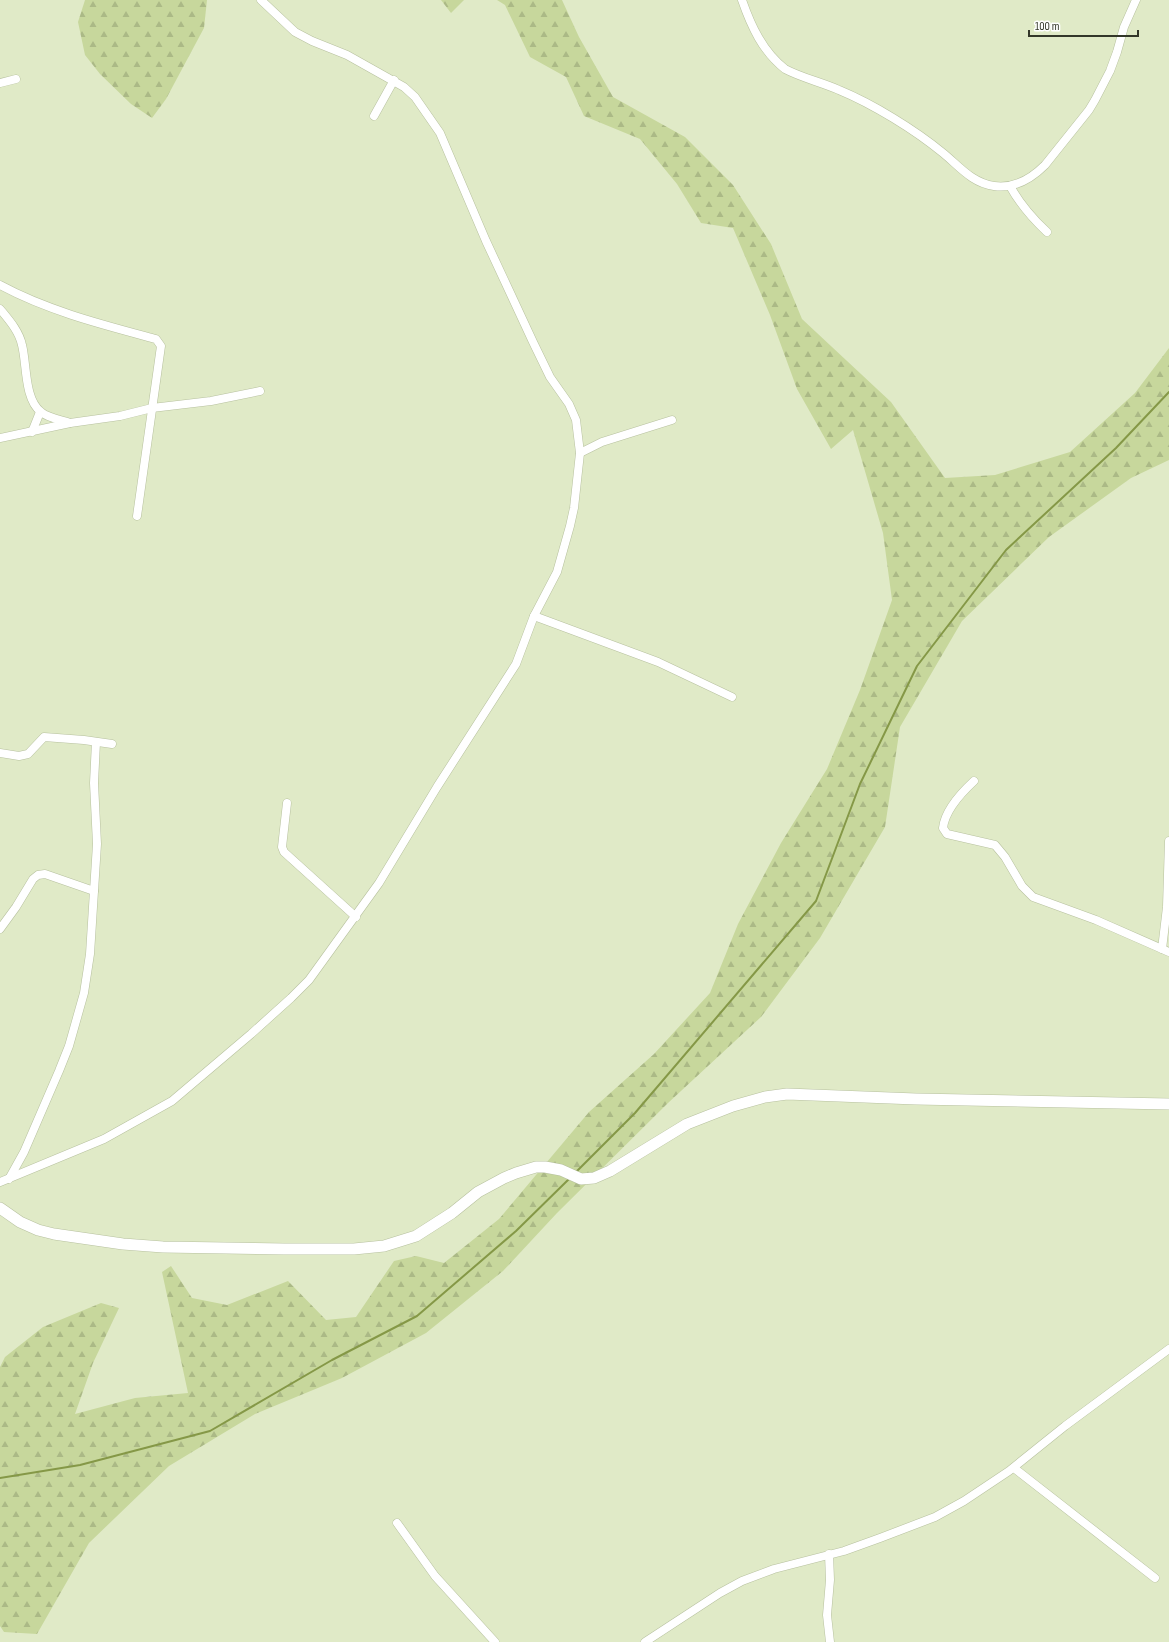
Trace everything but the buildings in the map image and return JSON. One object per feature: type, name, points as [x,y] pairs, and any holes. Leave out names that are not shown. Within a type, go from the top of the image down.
[{"type":"street","points":[[0,1182],[104,1139],[172,1101],[205,1074],[291,998],[309,980],[379,883],[437,787],[516,664],[534,616],[557,572],[567,540],[574,508],[580,453],[578,432],[573,412],[550,377],[536,349],[486,241],[440,133],[415,97],[394,80],[347,55],[312,41],[295,32],[261,0]]},
{"type":"street","points":[[742,0],[758,37],[776,63],[784,70],[856,97],[932,144],[970,176],[994,186],[1010,186],[1020,184],[1038,173],[1089,110],[1110,71],[1124,27],[1136,0]]},
{"type":"street","points":[[0,83],[16,78]]},
{"type":"street","points":[[374,116],[394,80]]},
{"type":"street","points":[[1010,186],[1018,200],[1029,214],[1047,232]]},
{"type":"street","points":[[0,285],[58,310],[156,339],[161,346],[137,516]]},
{"type":"street","points":[[0,309],[12,323],[20,337],[23,346],[28,386],[36,406],[40,412],[70,423]]},
{"type":"street","points":[[0,438],[70,423],[120,416],[152,408],[211,401],[260,390]]},
{"type":"street","points":[[32,432],[40,412]]},
{"type":"street","points":[[580,453],[602,442],[672,420]]},
{"type":"street","points":[[534,616],[658,662],[732,697]]},
{"type":"street","points":[[0,753],[19,756],[28,754],[44,738],[112,744]]},
{"type":"street","points":[[9,1178],[24,1152],[59,1072],[72,1036],[84,993],[90,954],[97,844],[94,783],[96,742]]},
{"type":"street","points":[[974,781],[958,798],[947,815],[943,828],[947,834],[996,845],[1022,886],[1033,897],[1096,920],[1166,950],[1169,841]]},
{"type":"street","points":[[287,803],[282,847],[284,852],[356,916]]},
{"type":"street","points":[[0,929],[16,908],[33,879],[38,875],[44,874],[94,891]]},
{"type":"street","points":[[0,1208],[20,1222],[38,1230],[54,1234],[123,1244],[164,1247],[354,1249],[395,1244],[420,1234],[452,1213],[478,1192],[504,1178],[536,1167],[561,1170],[581,1180],[594,1178],[610,1171],[687,1124],[733,1106],[765,1097],[787,1094],[916,1099],[1169,1104]]},
{"type":"street","points":[[645,1642],[720,1593],[742,1581],[774,1569],[851,1548],[935,1517],[988,1486],[1014,1468],[1065,1426],[1169,1349]]},
{"type":"street","points":[[1014,1468],[1155,1578]]},
{"type":"street","points":[[397,1523],[435,1576],[495,1642]]},
{"type":"street","points":[[829,1554],[830,1580],[827,1615],[830,1642]]},
{"type":"green space","points":[[85,0],[207,0],[204,28],[166,99],[152,118],[131,104],[100,74],[85,55],[78,22]]},
{"type":"green space","points":[[441,0],[464,0],[451,13]]},
{"type":"green space","points":[[497,0],[562,0],[579,37],[613,97],[685,137],[733,185],[771,244],[802,319],[891,402],[945,478],[995,475],[1070,452],[1135,393],[1169,348],[1169,460],[1131,478],[1049,537],[962,621],[900,727],[885,827],[820,938],[761,1017],[668,1103],[557,1213],[503,1271],[426,1333],[342,1378],[255,1414],[169,1466],[89,1543],[37,1634],[4,1632],[0,1626],[0,1367],[5,1357],[43,1327],[101,1303],[119,1308],[93,1363],[75,1414],[135,1398],[188,1393],[162,1272],[171,1266],[192,1298],[227,1305],[288,1281],[326,1320],[356,1317],[394,1261],[416,1256],[444,1263],[499,1219],[589,1112],[654,1054],[710,993],[738,924],[781,843],[827,769],[860,690],[892,600],[883,533],[853,430],[831,449],[797,389],[770,315],[733,228],[701,223],[677,184],[640,139],[584,116],[566,77],[530,57],[505,5]]},
{"type":"waterway","points":[[576,1172],[635,1113],[816,901],[860,784],[917,666],[1006,550],[1116,448],[1169,392]]},
{"type":"waterway","points":[[0,1478],[80,1465],[210,1431],[332,1360],[417,1316],[516,1231],[570,1178]]}]
